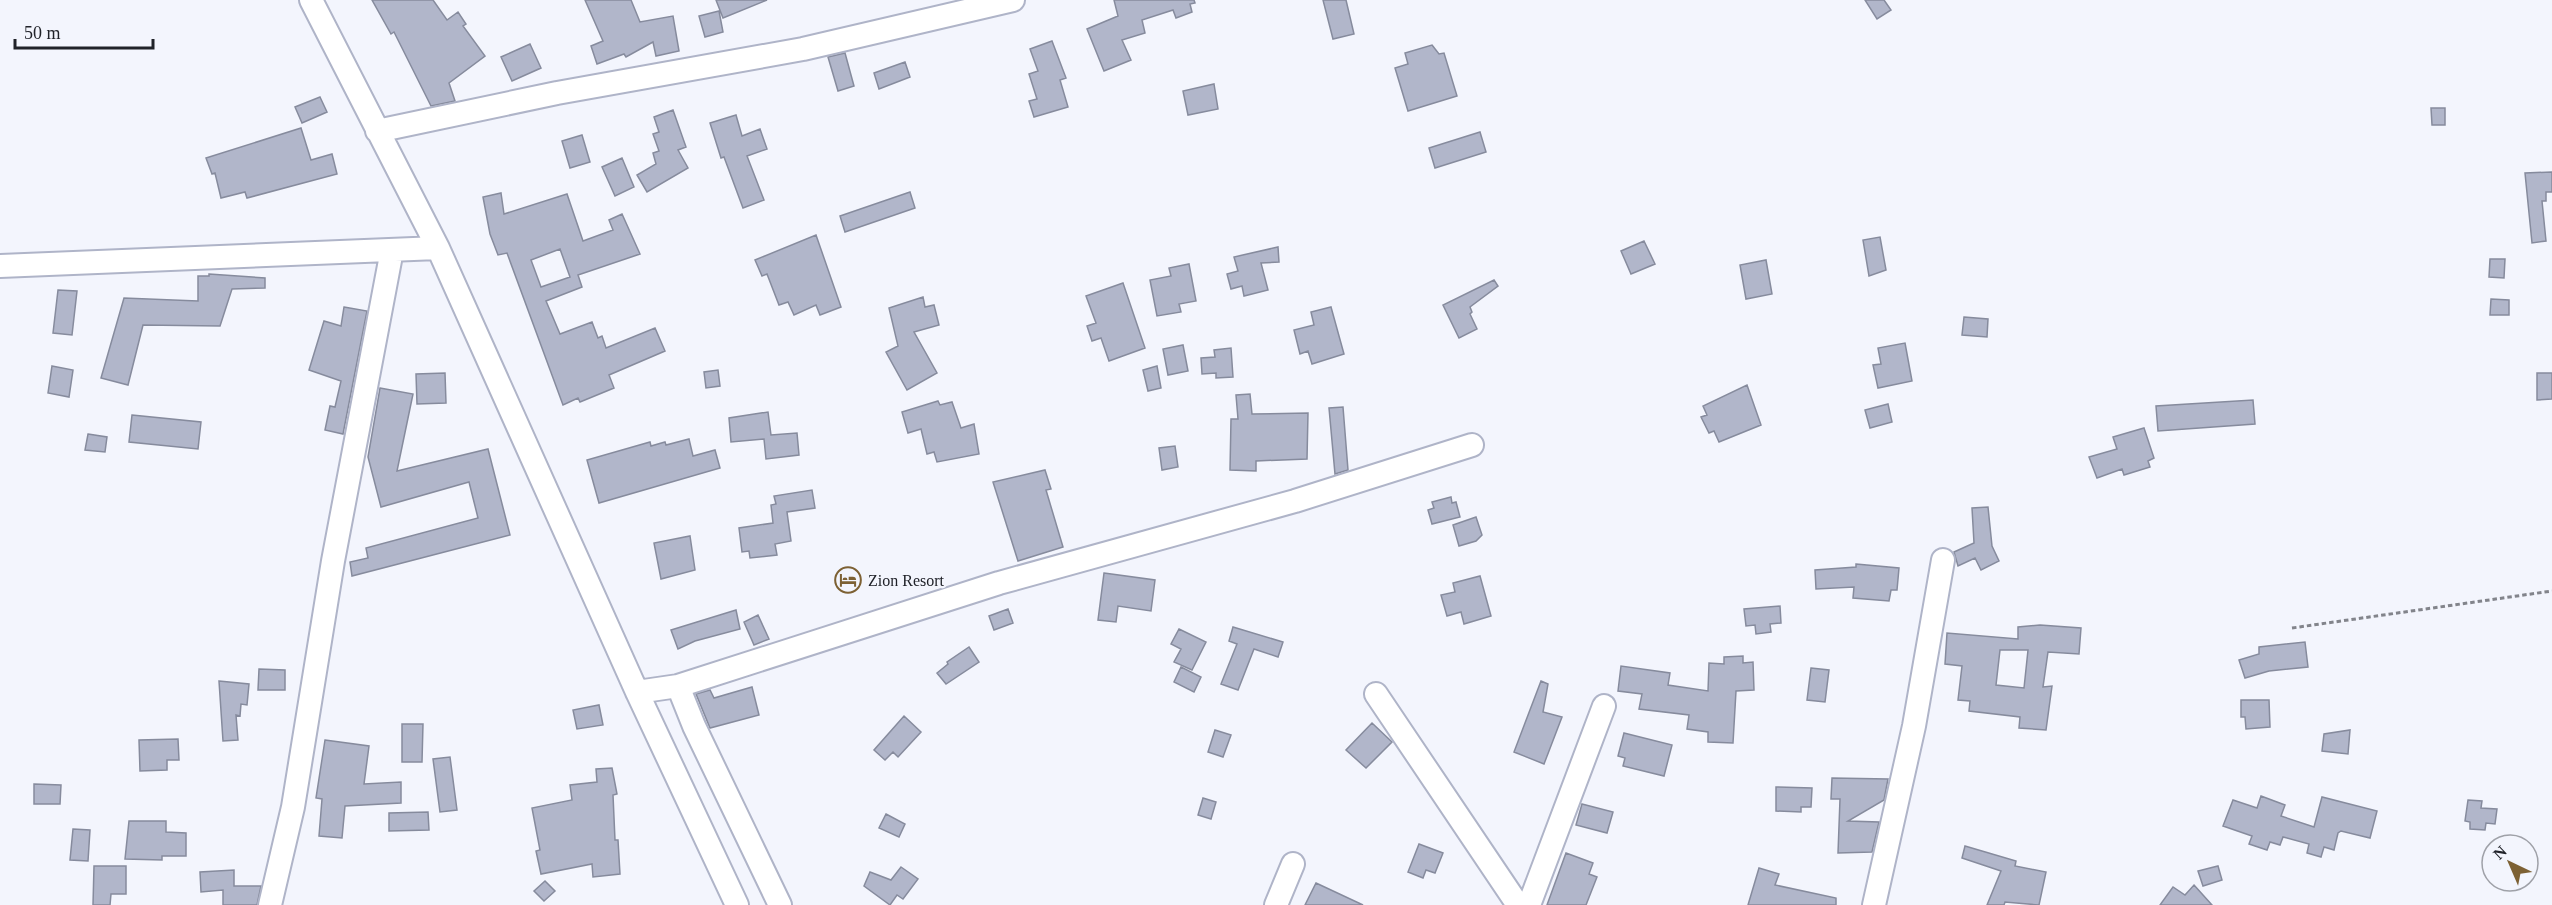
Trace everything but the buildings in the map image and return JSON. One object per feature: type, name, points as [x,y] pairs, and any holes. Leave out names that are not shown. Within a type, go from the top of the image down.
[{"type":"street","points":[[311,0],[438,248],[637,692],[737,905]]},
{"type":"street","points":[[377,131],[557,93],[803,49],[1013,0]]},
{"type":"street","points":[[0,266],[438,248]]},
{"type":"street","points":[[270,905],[292,807],[333,561],[392,250]]},
{"type":"street","points":[[637,692],[678,686],[999,583],[1295,501],[1472,444]]},
{"type":"street","points":[[1874,905],[1912,737],[1943,560]]},
{"type":"street","points":[[678,686],[694,726],[780,905]]},
{"type":"street","points":[[1376,694],[1518,905]]},
{"type":"street","points":[[1529,905],[1604,706]]},
{"type":"street","points":[[1276,905],[1293,864]]},
{"type":"path","points":[[2292,628],[2552,591]]},
{"type":"place","name":"Zion Resort","points":[[848,580]]}]
